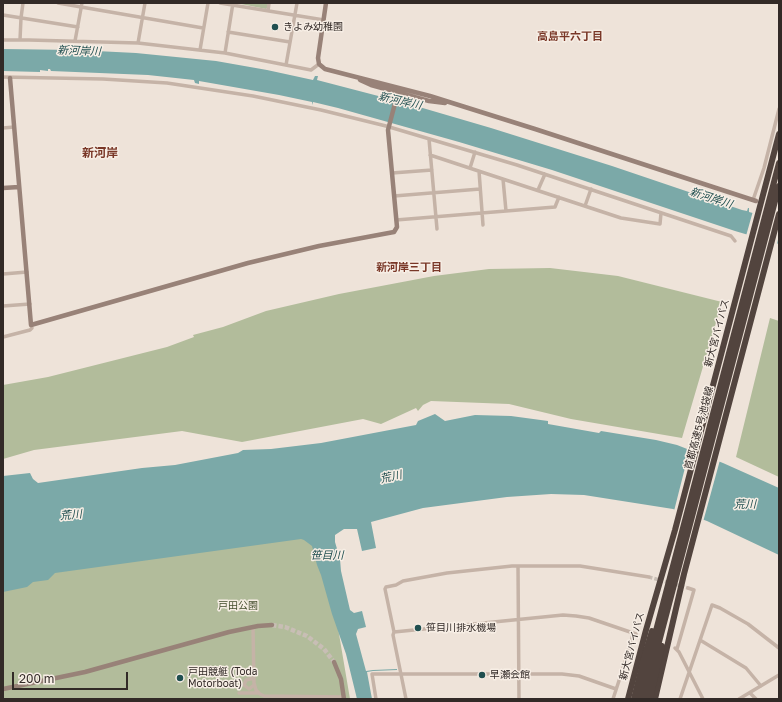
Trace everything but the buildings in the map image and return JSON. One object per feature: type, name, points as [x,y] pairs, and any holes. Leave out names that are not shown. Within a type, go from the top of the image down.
[{"type":"highway","name":"新大宮バイパス","points":[[628,699],[668,554],[779,134]]},
{"type":"highway","name":"首都高速5号池袋線","points":[[644,699],[779,163]]},
{"type":"highway","name":"首都高速5号池袋線","points":[[638,699],[671,587],[779,186]]},
{"type":"highway","points":[[655,699],[684,574],[779,215]]},
{"type":"highway","points":[[634,699],[645,654],[671,587]]},
{"type":"highway","points":[[650,699],[660,657],[671,587]]},
{"type":"street","points":[[20,40],[20,18],[23,3]]},
{"type":"street","points":[[58,3],[81,5],[142,18],[203,28]]},
{"type":"street","points":[[138,44],[144,3]]},
{"type":"street","points":[[200,50],[208,3]]},
{"type":"street","points":[[220,3],[324,20]]},
{"type":"street","points":[[268,11],[269,3]]},
{"type":"street","points":[[286,65],[297,3]]},
{"type":"street","points":[[326,3],[318,56],[319,64],[327,70],[430,96],[543,131],[754,201],[771,144],[779,110]]},
{"type":"street","points":[[225,53],[233,4]]},
{"type":"street","points":[[75,41],[81,5]]},
{"type":"street","points":[[3,15],[78,27]]},
{"type":"street","points":[[228,32],[290,42]]},
{"type":"street","points":[[3,40],[138,44],[200,50],[225,53],[311,70],[319,64]]},
{"type":"street","points":[[348,75],[370,85],[398,93],[429,101],[459,105]]},
{"type":"street","points":[[3,77],[148,81],[197,87],[279,101],[389,127],[475,152],[731,236],[735,241]]},
{"type":"street","points":[[3,337],[30,330],[32,328],[10,78]]},
{"type":"street","points":[[31,324],[248,263],[319,246],[393,232],[397,228],[389,127],[398,93]]},
{"type":"street","points":[[3,128],[14,127]]},
{"type":"street","points":[[429,139],[437,229]]},
{"type":"street","points":[[470,168],[475,152]]},
{"type":"street","points":[[430,155],[621,218],[660,224],[661,213]]},
{"type":"street","points":[[392,173],[432,170]]},
{"type":"street","points":[[479,171],[483,225]]},
{"type":"street","points":[[538,190],[545,174]]},
{"type":"street","points":[[503,179],[506,211]]},
{"type":"street","points":[[3,188],[19,187]]},
{"type":"street","points":[[394,196],[480,189]]},
{"type":"street","points":[[585,206],[591,189]]},
{"type":"street","points":[[396,220],[555,207],[559,197]]},
{"type":"street","points":[[3,274],[27,272]]},
{"type":"street","points":[[3,306],[30,304]]},
{"type":"street","points":[[518,566],[519,699]]},
{"type":"street","points":[[406,699],[393,635],[394,632],[385,589],[386,587],[396,585],[403,581],[447,572],[518,566],[580,566],[649,578]]},
{"type":"street","points":[[688,588],[694,590],[676,648],[703,699]]},
{"type":"street","points":[[680,699],[712,605],[748,624],[779,648]]},
{"type":"street","points":[[394,632],[563,615],[589,618],[635,634],[613,699]]},
{"type":"street","points":[[3,689],[86,672],[229,632],[272,625]]},
{"type":"street","points":[[253,627],[254,685],[259,693],[264,696],[344,698],[341,679],[334,662]]},
{"type":"street","points":[[700,640],[746,668],[762,686]]},
{"type":"street","points":[[376,699],[372,674],[571,675],[616,689]]},
{"type":"street","points":[[739,699],[779,675]]},
{"type":"street","points":[[254,678],[247,678],[244,685],[249,689],[254,685]]},
{"type":"street","points":[[239,693],[259,693]]},
{"type":"street","points":[[750,693],[756,699]]},
{"type":"green space","points":[[236,3],[268,3],[266,9]]},
{"type":"green space","points":[[550,268],[618,276],[722,302],[682,438],[571,419],[509,404],[431,401],[423,405],[418,411],[416,408],[381,424],[363,419],[242,442],[182,431],[34,450],[3,459],[3,385],[48,377],[167,347],[194,337],[193,335],[223,327],[266,311],[339,294],[434,276],[489,269]]},
{"type":"green space","points":[[770,318],[779,321],[779,477],[736,457]]},
{"type":"green space","name":"戸田公園","points":[[317,504],[350,699],[3,699],[3,536]]},
{"type":"water","name":"新河岸川","points":[[74,47],[76,50],[136,53],[216,61],[313,80],[315,76],[318,76],[317,80],[409,104],[491,128],[612,166],[742,210],[747,211],[749,208],[749,212],[779,220],[779,244],[735,231],[552,170],[459,142],[313,102],[312,105],[312,102],[279,95],[199,81],[199,84],[195,83],[194,80],[148,75],[51,71],[50,69],[48,69],[48,71],[40,70],[40,72],[3,71],[3,49],[74,50]]},
{"type":"water","points":[[435,414],[445,421],[475,415],[511,416],[548,421],[548,424],[599,433],[601,431],[677,445],[723,463],[779,488],[779,555],[707,521],[673,509],[584,495],[551,494],[507,497],[423,508],[371,522],[376,548],[362,551],[357,529],[344,529],[335,535],[335,542],[340,559],[341,571],[350,610],[354,613],[362,611],[366,627],[358,629],[356,634],[366,671],[397,669],[367,672],[372,699],[357,699],[346,654],[332,614],[312,546],[301,539],[55,573],[48,580],[33,582],[27,587],[3,592],[3,476],[30,473],[33,479],[38,483],[142,468],[175,465],[238,453],[243,450],[271,449],[321,443],[416,425],[418,421]]},
{"type":"pier","points":[[753,211],[779,218],[779,235],[777,244],[746,236]]},
{"type":"pier","points":[[690,448],[720,460],[703,522],[674,511]]},
{"type":"tunnel","points":[[649,577],[688,588]]},
{"type":"tunnel","points":[[272,625],[285,627],[307,636],[324,649],[334,662]]},
{"type":"place","name":"きよみ幼稚園","points":[[275,27]]},
{"type":"place","name":"笹目川排水機場","points":[[418,628]]},
{"type":"place","name":"早瀬会館","points":[[482,675]]},
{"type":"place","name":"戸田競艇 (Toda Motorboat)","points":[[180,678]]},
{"type":"district","name":"高島平六丁目","points":[[570,37]]},
{"type":"district","name":"新河岸","points":[[100,153]]},
{"type":"district","name":"新河岸三丁目","points":[[409,268]]},
{"type":"water label","name":"荒川","points":[[391,477]]},
{"type":"water label","name":"荒川","points":[[745,505]]},
{"type":"water label","name":"荒川","points":[[71,515]]},
{"type":"water label","name":"笹目川","points":[[327,556]]}]
